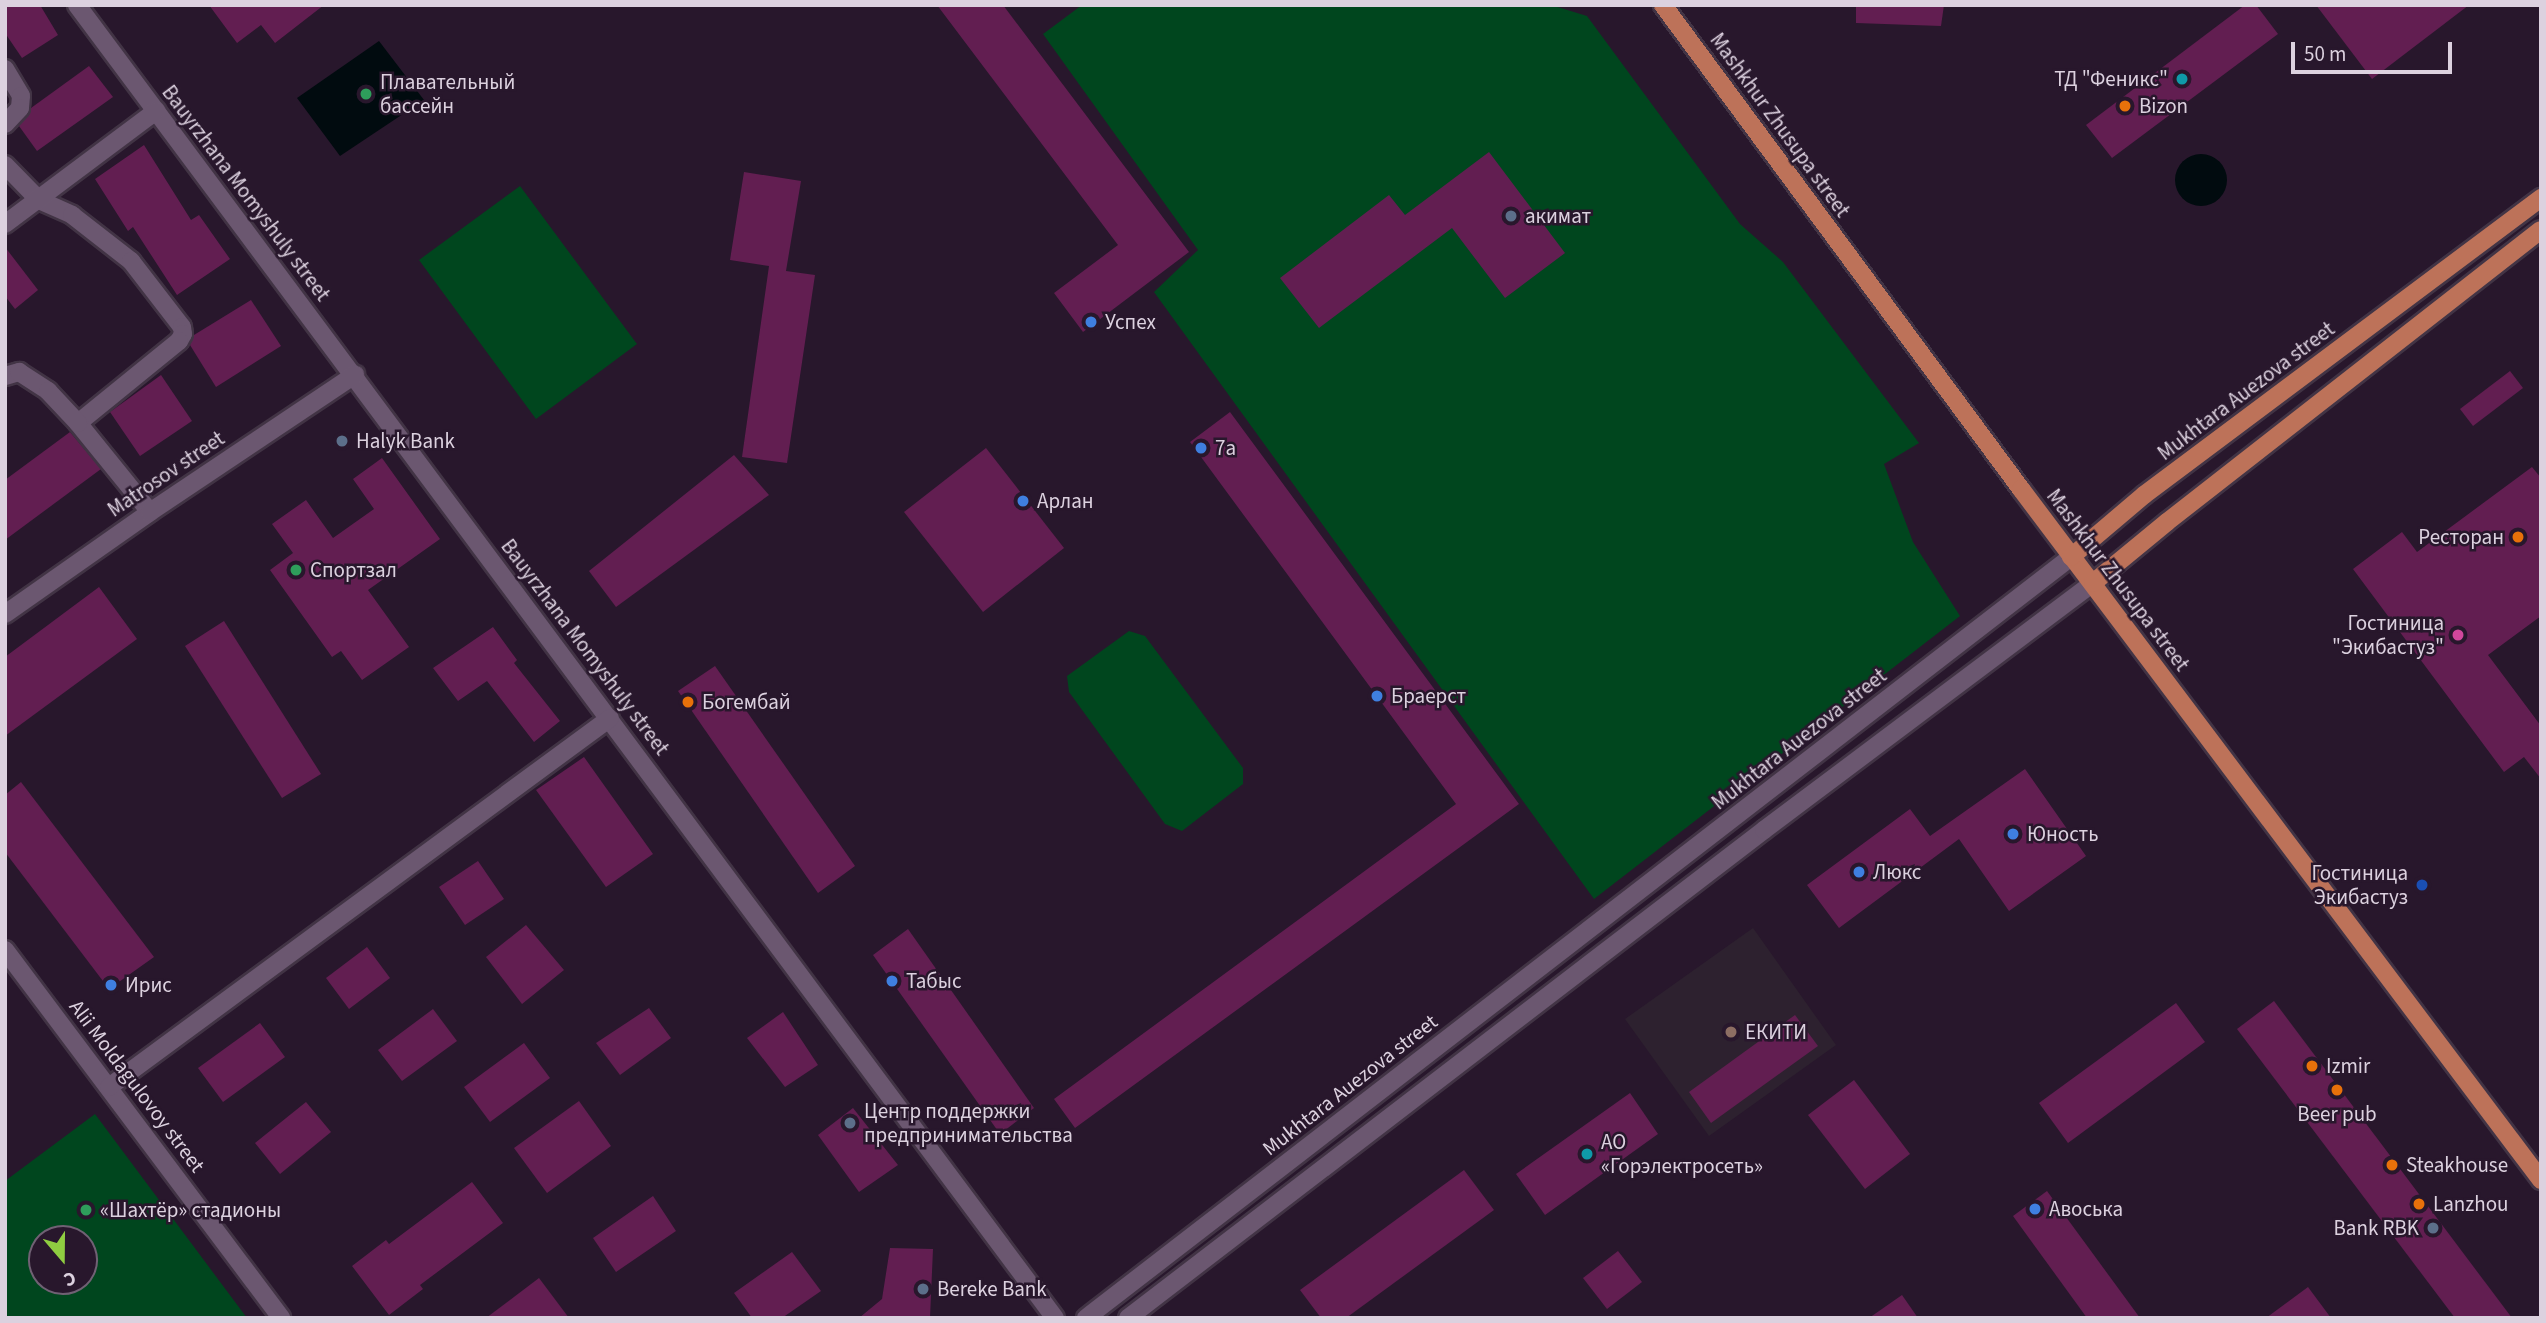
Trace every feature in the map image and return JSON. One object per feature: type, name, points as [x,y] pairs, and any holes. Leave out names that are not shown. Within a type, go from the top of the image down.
[{"type":"main road","name":"Mashkhur Zhusupa street","points":[[1663,5],[2071,557],[2541,1180]]},
{"type":"main road","name":"Mukhtara Auezova street","points":[[2071,557],[2144,495],[2541,198]]},
{"type":"main road","points":[[2093,583],[2541,230]]},
{"type":"street","name":"Bauyrzhana Momyshuly street","points":[[77,5],[1055,1318]]},
{"type":"street","points":[[5,69],[21,96],[20,108],[5,124]]},
{"type":"street","points":[[5,224],[156,111]]},
{"type":"street","points":[[5,165],[38,200],[72,215],[131,261],[182,327],[180,341],[78,423]]},
{"type":"street","points":[[5,376],[19,372],[48,391],[78,423],[150,512]]},
{"type":"street","name":"Matrosov street","points":[[5,614],[150,512],[355,375]]},
{"type":"street","name":"Mukhtara Auezova street","points":[[1086,1318],[2071,557]]},
{"type":"street","points":[[1128,1318],[1763,830],[2093,583]]},
{"type":"street","points":[[109,1087],[610,718]]},
{"type":"street","name":"Alii Moldagulovoy street","points":[[5,950],[281,1318]]},
{"type":"shaded area","points":[[379,41],[424,100],[340,156],[297,98]]},
{"type":"shaded area","points":[[2201,154],[2211,156],[2219,162],[2225,170],[2225,190],[2219,198],[2211,204],[2201,206],[2191,204],[2183,198],[2177,190],[2175,180],[2177,170],[2183,162],[2191,156]]},
{"type":"shaded area","name":"ЕКИТИ","points":[[1753,928],[1836,1045],[1709,1136],[1625,1019]]},
{"type":"green space","points":[[1082,5],[1551,5],[1587,16],[1740,224],[1783,262],[1919,443],[1884,464],[1913,542],[1960,616],[1594,899],[1154,292],[1198,250],[1043,34]]},
{"type":"green space","points":[[520,186],[637,344],[536,419],[419,260]]},
{"type":"green space","points":[[1129,631],[1145,636],[1243,768],[1243,784],[1182,831],[1165,824],[1069,692],[1067,676]]},
{"type":"green space","name":"«Шахтёр» стадионы","points":[[95,1114],[247,1318],[5,1318],[5,1181]]},
{"type":"building","points":[[5,5],[40,5],[58,35],[22,58],[5,33]]},
{"type":"building","points":[[209,5],[324,5],[275,43],[261,25],[237,43]]},
{"type":"building","points":[[937,5],[1003,5],[1189,252],[1083,332],[1054,293],[1118,245]]},
{"type":"building","points":[[1856,5],[1944,5],[1941,26],[1856,23]]},
{"type":"building","name":"ТД \"Феникс\"","points":[[2245,5],[2256,5],[2278,34],[2112,158],[2086,125]]},
{"type":"building","points":[[2316,5],[2469,5],[2372,79]]},
{"type":"building","points":[[89,66],[113,97],[37,151],[19,126],[31,108]]},
{"type":"building","points":[[144,145],[191,220],[199,215],[230,259],[177,295],[133,227],[128,231],[95,179]]},
{"type":"building","points":[[1489,152],[1565,253],[1505,298],[1452,228],[1319,328],[1280,278],[1389,195],[1405,215]]},
{"type":"building","points":[[744,172],[801,181],[786,271],[815,275],[787,463],[742,457],[769,266],[730,260]]},
{"type":"building","points":[[5,247],[38,290],[15,309],[5,296]]},
{"type":"building","points":[[251,300],[281,346],[216,387],[190,345],[194,335]]},
{"type":"building","points":[[2510,371],[2523,388],[2473,426],[2460,409]]},
{"type":"building","points":[[161,375],[192,421],[140,456],[110,412]]},
{"type":"building","points":[[1230,412],[1519,804],[1075,1128],[1054,1099],[1456,804],[1190,442]]},
{"type":"building","points":[[70,432],[101,469],[5,540],[5,480]]},
{"type":"building","points":[[986,448],[1064,548],[983,612],[904,512]]},
{"type":"building","points":[[734,455],[769,495],[616,607],[589,571]]},
{"type":"building","points":[[382,458],[440,539],[368,590],[409,647],[362,680],[341,651],[332,657],[270,570],[293,553],[272,524],[306,500],[333,538],[374,509],[353,479]]},
{"type":"building","name":"Гостиница \"Экибастуз\"","points":[[2532,467],[2541,478],[2541,616],[2488,655],[2541,726],[2541,779],[2524,757],[2504,772],[2353,569],[2402,532],[2417,552]]},
{"type":"building","points":[[99,587],[137,639],[5,736],[5,657]]},
{"type":"building","points":[[224,621],[321,774],[282,798],[185,646]]},
{"type":"building","points":[[493,627],[517,660],[514,663],[560,721],[534,742],[487,681],[458,701],[433,668]]},
{"type":"building","points":[[715,666],[855,866],[818,893],[678,691]]},
{"type":"building","points":[[584,757],[653,854],[606,887],[536,790]]},
{"type":"building","points":[[2025,769],[2086,856],[2009,911],[1959,839],[1839,928],[1807,885],[1910,809],[1930,836]]},
{"type":"building","points":[[21,782],[154,957],[109,989],[5,852],[5,795]]},
{"type":"building","points":[[478,861],[504,899],[465,925],[439,887]]},
{"type":"building","points":[[526,925],[564,970],[522,1004],[486,957]]},
{"type":"building","points":[[908,929],[1034,1108],[1000,1134],[873,955]]},
{"type":"building","points":[[367,947],[390,978],[349,1009],[326,978]]},
{"type":"building","points":[[2274,1001],[2512,1318],[2455,1318],[2237,1029]]},
{"type":"building","points":[[2176,1003],[2205,1042],[2068,1143],[2039,1103]]},
{"type":"building","points":[[649,1008],[671,1038],[620,1075],[596,1043]]},
{"type":"building","points":[[433,1009],[457,1041],[402,1081],[378,1050]]},
{"type":"building","points":[[783,1012],[818,1065],[785,1087],[747,1038]]},
{"type":"building","points":[[1795,1015],[1818,1046],[1711,1123],[1689,1092]]},
{"type":"building","points":[[260,1023],[285,1057],[223,1102],[198,1068]]},
{"type":"building","points":[[524,1043],[550,1078],[490,1122],[464,1087]]},
{"type":"building","points":[[1854,1080],[1910,1154],[1865,1189],[1808,1115]]},
{"type":"building","name":"АО «Горэлектросеть»","points":[[1630,1093],[1658,1134],[1545,1215],[1516,1174]]},
{"type":"building","points":[[579,1101],[611,1146],[547,1193],[514,1148]]},
{"type":"building","points":[[306,1102],[331,1132],[280,1174],[255,1143]]},
{"type":"building","points":[[853,1108],[898,1165],[859,1192],[818,1135]]},
{"type":"building","points":[[1464,1170],[1494,1210],[1346,1318],[1321,1318],[1300,1290]]},
{"type":"building","points":[[472,1182],[503,1223],[420,1285],[423,1289],[389,1315],[352,1266],[386,1240],[389,1244]]},
{"type":"building","points":[[2047,1191],[2140,1318],[2087,1318],[2013,1216]]},
{"type":"building","points":[[653,1196],[676,1231],[616,1272],[593,1238]]},
{"type":"building","points":[[890,1248],[933,1249],[930,1318],[859,1318],[882,1299]]},
{"type":"building","points":[[1618,1251],[1642,1282],[1607,1309],[1583,1278]]},
{"type":"building","points":[[792,1252],[821,1291],[782,1318],[752,1318],[734,1293]]},
{"type":"building","points":[[539,1278],[569,1318],[486,1318]]},
{"type":"building","points":[[2308,1287],[2331,1318],[2266,1318]]},
{"type":"building","points":[[1902,1295],[1918,1318],[1869,1318]]},
{"type":"place","name":"ТД \"Феникс\"","points":[[2182,79]]},
{"type":"place","name":"Плавательный бассейн","points":[[366,94]]},
{"type":"place","name":"Bizon","points":[[2125,106]]},
{"type":"place","name":"акимат","points":[[1511,216]]},
{"type":"place","name":"Успех","points":[[1091,322]]},
{"type":"place","name":"Halyk Bank","points":[[342,441]]},
{"type":"place","name":"7а","points":[[1201,448]]},
{"type":"place","name":"Арлан","points":[[1023,501]]},
{"type":"place","name":"Ресторан","points":[[2518,537]]},
{"type":"place","name":"Спортзал","points":[[296,570]]},
{"type":"place","name":"Гостиница \"Экибастуз\"","points":[[2458,635]]},
{"type":"place","name":"Браерст","points":[[1377,696]]},
{"type":"place","name":"Богембай","points":[[688,702]]},
{"type":"place","name":"Юность","points":[[2013,834]]},
{"type":"place","name":"Люкс","points":[[1859,872]]},
{"type":"place","name":"Гостиница Экибастуз","points":[[2422,885]]},
{"type":"place","name":"Табыс","points":[[892,981]]},
{"type":"place","name":"Ирис","points":[[111,985]]},
{"type":"place","name":"ЕКИТИ","points":[[1731,1032]]},
{"type":"place","name":"Izmir","points":[[2312,1066]]},
{"type":"place","name":"Beer pub","points":[[2337,1090]]},
{"type":"place","name":"Центр поддержки предпринимательства","points":[[850,1123]]},
{"type":"place","name":"АО «Горэлектросеть»","points":[[1587,1154]]},
{"type":"place","name":"Steakhouse","points":[[2392,1165]]},
{"type":"place","name":"Lanzhou","points":[[2419,1204]]},
{"type":"place","name":"Авоська","points":[[2035,1209]]},
{"type":"place","name":"«Шахтёр» стадионы","points":[[86,1210]]},
{"type":"place","name":"Bank RBK","points":[[2433,1228]]},
{"type":"place","name":"Bereke Bank","points":[[923,1289]]}]
